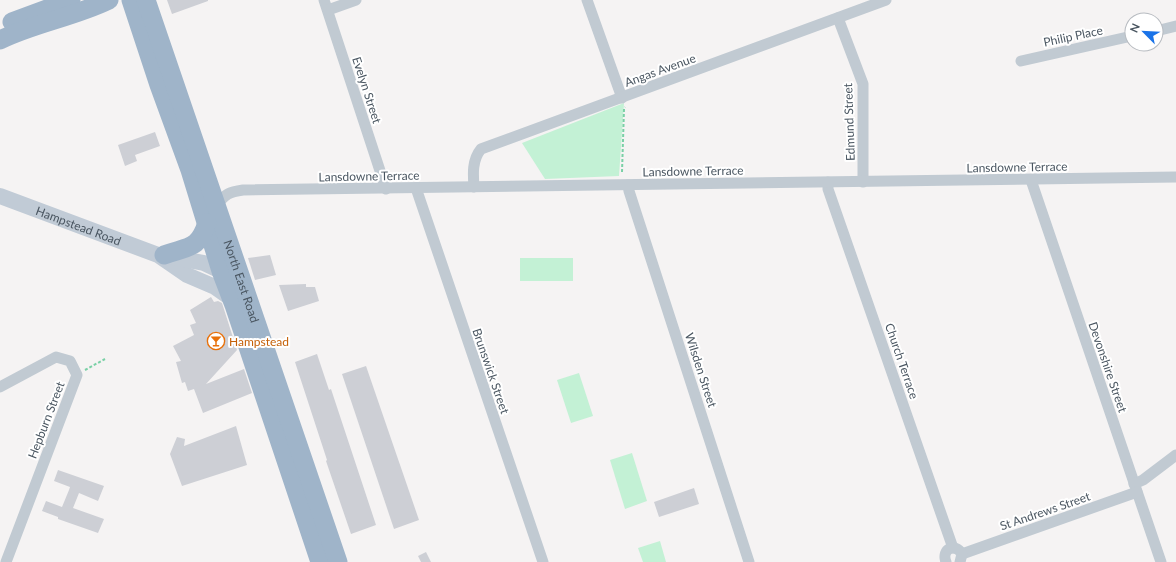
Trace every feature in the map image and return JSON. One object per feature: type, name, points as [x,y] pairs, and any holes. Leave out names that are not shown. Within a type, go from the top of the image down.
[{"type":"highway","points":[[0,27],[71,0]]},
{"type":"highway","points":[[0,40],[27,29],[79,13],[109,0]]},
{"type":"highway","name":"North East Road","points":[[131,0],[190,170],[221,271]]},
{"type":"highway","name":"North East Road","points":[[146,0],[217,205],[238,294],[320,562]]},
{"type":"highway","points":[[161,255],[194,244],[201,237],[207,223]]},
{"type":"highway","points":[[221,271],[231,277],[238,294]]},
{"type":"highway","name":"North East Road","points":[[238,294],[338,562]]},
{"type":"main road","name":"Hampstead Road","points":[[0,196],[161,255],[204,264],[221,271]]},
{"type":"main road","name":"Hampstead Road","points":[[161,255],[187,276],[238,294]]},
{"type":"street","points":[[326,5],[356,0]]},
{"type":"street","points":[[588,0],[625,101]]},
{"type":"street","name":"Angas Avenue","points":[[474,187],[474,163],[476,155],[481,149],[625,101],[886,0]]},
{"type":"street","name":"Evelyn Street","points":[[326,5],[386,188]]},
{"type":"street","name":"Edmund Street","points":[[838,18],[863,84],[863,182]]},
{"type":"street","points":[[1164,29],[1176,26]]},
{"type":"street","name":"Philip Place","points":[[1021,61],[1124,38]]},
{"type":"street","name":"Lansdowne Terrace","points":[[217,205],[226,194],[234,191],[1176,177]]},
{"type":"street","name":"Devonshire Street","points":[[1032,180],[1161,562]]},
{"type":"street","name":"Church Terrace","points":[[828,182],[828,190],[958,555]]},
{"type":"street","name":"Wilsden Street","points":[[628,185],[749,562]]},
{"type":"street","name":"Brunswick Street","points":[[416,188],[543,562]]},
{"type":"street","name":"Hepburn Street","points":[[0,387],[56,357],[70,361],[77,375],[6,562]]},
{"type":"street","name":"St Andrews Street","points":[[958,555],[1135,488],[1176,454]]},
{"type":"street","points":[[944,561],[946,551],[958,555]]},
{"type":"path","points":[[622,172],[625,101]]},
{"type":"path","points":[[77,375],[105,359]]},
{"type":"green space","points":[[624,103],[619,176],[545,179],[522,143]]},
{"type":"green space","points":[[520,258],[573,258],[573,281],[520,281]]},
{"type":"green space","points":[[579,373],[593,416],[571,423],[557,380]]},
{"type":"green space","points":[[632,453],[647,501],[625,509],[610,460]]},
{"type":"green space","points":[[660,541],[666,562],[643,562],[638,548]]},
{"type":"building","points":[[167,0],[208,0],[208,1],[172,14]]},
{"type":"building","points":[[155,132],[160,146],[135,155],[137,161],[125,166],[118,145]]},
{"type":"building","points":[[270,255],[276,275],[255,280],[248,258]]},
{"type":"building","points":[[306,284],[306,287],[315,287],[319,301],[288,311],[279,285]]},
{"type":"building","points":[[211,297],[214,302],[218,301],[222,303],[237,350],[206,384],[244,369],[252,393],[203,413],[194,389],[188,391],[185,382],[182,383],[176,362],[181,361],[173,346],[194,335],[190,325],[196,323],[190,310]]},
{"type":"building","points":[[317,354],[329,390],[331,389],[376,525],[351,534],[295,362]]},
{"type":"building","points":[[366,366],[419,520],[394,529],[342,374]]},
{"type":"building","points":[[236,426],[247,465],[182,486],[170,454],[177,437],[185,439],[184,446]]},
{"type":"building","points":[[58,470],[104,486],[98,501],[79,493],[73,508],[104,519],[98,533],[58,519],[58,517],[42,511],[46,501],[62,507],[69,490],[70,487],[54,481]]},
{"type":"building","points":[[694,488],[699,504],[659,517],[654,502]]},
{"type":"building","points":[[426,552],[431,562],[421,562],[418,556]]},
{"type":"place","name":"Hampstead","points":[[216,341]]}]
